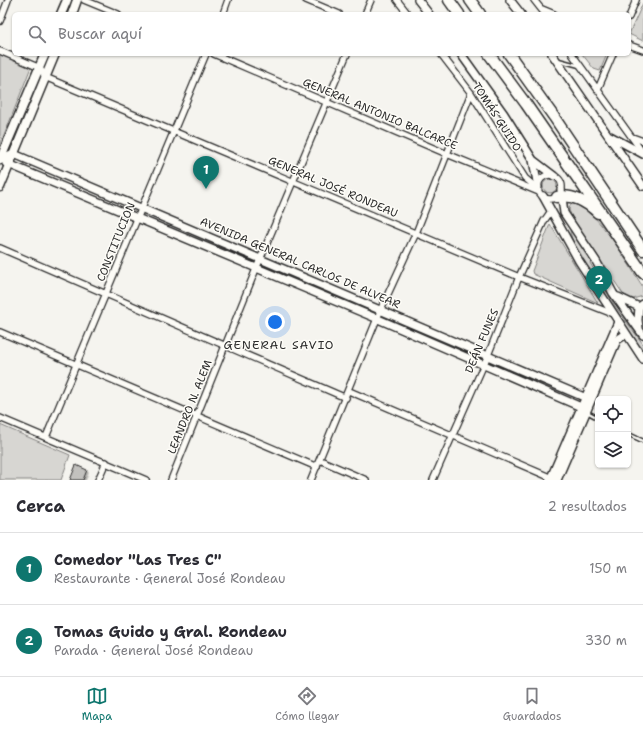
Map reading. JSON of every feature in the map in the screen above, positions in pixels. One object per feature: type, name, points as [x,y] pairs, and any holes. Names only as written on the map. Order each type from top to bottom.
[{"type":"highway","points":[[449,0],[458,12]]},
{"type":"highway","points":[[470,0],[479,12]]},
{"type":"highway","points":[[490,56],[643,274]]},
{"type":"highway","points":[[510,56],[554,117],[643,250]]},
{"type":"highway","points":[[560,194],[575,198],[594,209],[608,222]]},
{"type":"main road","points":[[62,12],[67,0]]},
{"type":"main road","points":[[73,12],[78,0]]},
{"type":"main road","points":[[0,160],[44,56]]},
{"type":"main road","points":[[0,186],[54,56]]},
{"type":"street","points":[[0,21],[8,0]]},
{"type":"street","points":[[84,0],[113,12]]},
{"type":"street","points":[[224,12],[228,0]]},
{"type":"street","points":[[306,0],[334,12]]},
{"type":"street","points":[[366,12],[371,0]]},
{"type":"street","points":[[397,0],[406,12]]},
{"type":"street","points":[[418,0],[427,12]]},
{"type":"street","points":[[510,0],[519,12]]},
{"type":"street","points":[[534,0],[544,11]]},
{"type":"street","points":[[631,12],[636,0]]},
{"type":"street","points":[[631,46],[643,50]]},
{"type":"street","points":[[0,51],[40,68],[45,77]]},
{"type":"street","name":"CONSTITUCION","points":[[46,437],[75,364],[106,295],[141,207],[205,56]]},
{"type":"street","name":"GENERAL ANTONIO BALCARCE","points":[[219,56],[447,154],[540,191]]},
{"type":"street","name":"LEANDRO N. ALEM","points":[[171,480],[256,269],[346,56]]},
{"type":"street","name":"TOMÁS GUIDO","points":[[443,56],[471,93],[525,178],[540,191]]},
{"type":"street","points":[[462,56],[504,114],[533,160],[540,191],[579,261],[643,359]]},
{"type":"street","points":[[573,56],[643,154]]},
{"type":"street","points":[[598,89],[612,56]]},
{"type":"street","points":[[554,57],[643,186]]},
{"type":"street","name":"GENERAL JOSÉ RONDEAU","points":[[45,77],[174,130],[519,277],[613,314]]},
{"type":"street","points":[[311,480],[349,391],[381,309],[416,233],[471,93]]},
{"type":"street","points":[[609,135],[643,154]]},
{"type":"street","points":[[632,137],[643,142]]},
{"type":"street","points":[[0,160],[14,154]]},
{"type":"street","name":"AVENIDA GENERAL CARLOS DE ALVEAR","points":[[14,154],[141,207],[260,260],[381,309],[589,399]]},
{"type":"street","name":"AVENIDA GENERAL CARLOS DE ALVEAR","points":[[0,160],[484,364],[584,409]]},
{"type":"street","points":[[533,160],[560,180],[560,194],[564,213],[596,260],[613,293],[642,334]]},
{"type":"street","points":[[540,191],[544,177],[554,176]]},
{"type":"street","points":[[540,191],[550,198],[560,194]]},
{"type":"street","points":[[562,207],[566,202],[575,198]]},
{"type":"street","name":"DEÁN FUNES","points":[[434,480],[488,355],[519,277],[544,221],[552,211]]},
{"type":"street","points":[[0,248],[346,398]]},
{"type":"street","points":[[613,293],[626,302],[641,306],[638,320],[642,334]]},
{"type":"street","points":[[589,399],[618,322]]},
{"type":"street","points":[[0,332],[317,467]]},
{"type":"street","points":[[349,391],[554,480],[584,409],[617,340],[626,334]]},
{"type":"street","points":[[0,418],[146,480]]},
{"type":"street","points":[[320,460],[366,480]]},
{"type":"street","points":[[98,480],[106,462]]},
{"type":"lane","points":[[554,57],[580,66]]},
{"type":"lane","points":[[584,409],[595,416]]},
{"type":"lane","points":[[631,436],[643,442]]},
{"type":"shaded area","points":[[643,3],[643,41],[631,35],[631,30]]},
{"type":"shaded area","points":[[0,53],[29,64],[31,67],[0,146]]},
{"type":"shaded area","points":[[584,56],[606,56],[600,71],[594,69]]},
{"type":"shaded area","points":[[547,179],[553,179],[557,183],[557,189],[553,193],[547,193],[543,189],[543,183]]},
{"type":"shaded area","points":[[573,204],[583,208],[593,216],[612,239],[643,287],[643,296],[633,299],[623,294],[572,217],[569,210],[570,205]]},
{"type":"shaded area","points":[[550,224],[598,303],[533,274],[532,271]]},
{"type":"shaded area","points":[[570,229],[592,260],[590,263],[615,306],[643,344],[643,351],[600,290],[572,239]]},
{"type":"shaded area","points":[[0,425],[70,455],[61,480],[0,480]]},
{"type":"building","points":[[76,465],[87,470],[83,480],[70,480]]},
{"type":"place","name":"Comedor \"Las Tres C\"","points":[[206,189]]},
{"type":"place","name":"Tomas Guido y Gral. Rondeau","points":[[599,299]]},
{"type":"district","name":"GENERAL SAVIO","points":[[279,345]]}]
